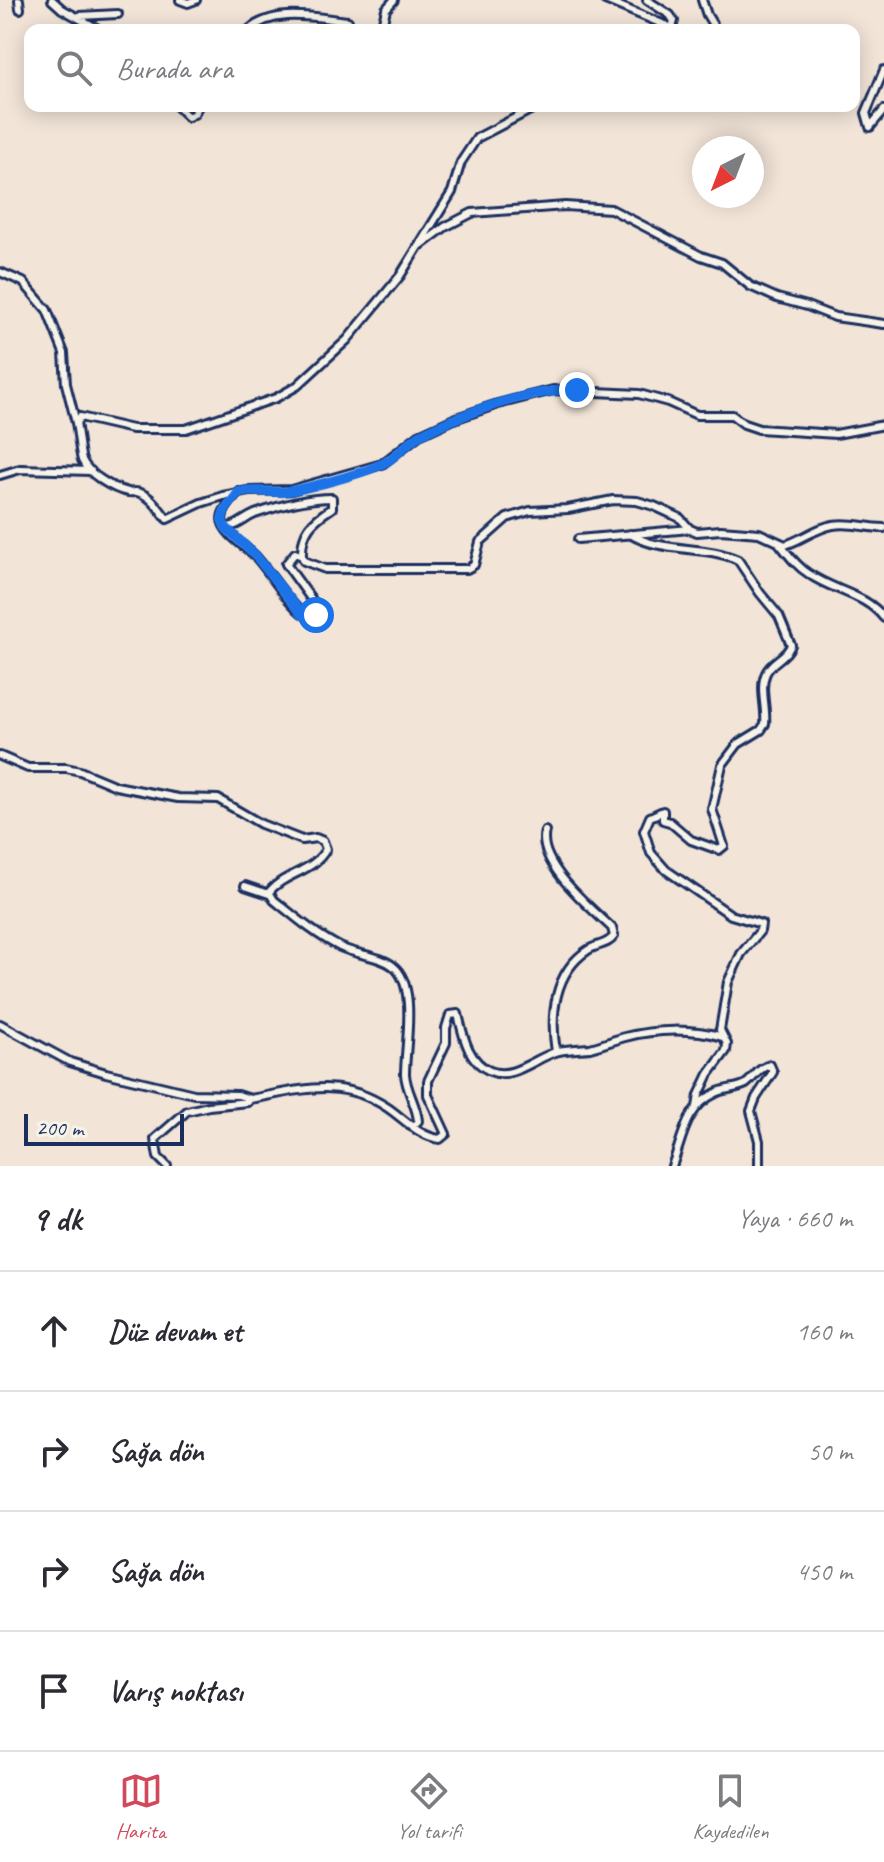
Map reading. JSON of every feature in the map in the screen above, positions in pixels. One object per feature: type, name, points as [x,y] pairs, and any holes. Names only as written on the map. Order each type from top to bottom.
[{"type":"street","points":[[19,0],[20,9]]},
{"type":"street","points":[[52,0],[90,24]]},
{"type":"street","points":[[180,0],[188,3],[196,0]]},
{"type":"street","points":[[382,24],[386,9],[394,0]]},
{"type":"street","points":[[605,0],[662,24]]},
{"type":"street","points":[[647,0],[670,15],[673,24]]},
{"type":"street","points":[[702,0],[712,24]]},
{"type":"street","points":[[76,16],[118,14]]},
{"type":"street","points":[[258,24],[300,16],[348,21]]},
{"type":"street","points":[[884,70],[866,113],[870,127],[884,110]]},
{"type":"street","points":[[76,423],[80,417],[132,429],[186,429],[276,398],[303,382],[347,340],[400,276],[452,192],[461,162],[477,138],[529,112]]},
{"type":"street","points":[[416,250],[445,227],[472,213],[542,207],[611,209],[701,256],[722,263],[750,286],[777,298],[842,319],[884,324]]},
{"type":"street","points":[[0,272],[23,282],[47,310],[64,353],[66,384],[82,460],[91,471],[123,491],[139,492],[152,501],[167,519],[201,503],[239,492],[291,490],[382,464],[419,435],[454,419],[553,390],[639,394],[697,415],[732,415],[744,424],[759,429],[836,434],[884,425]]},
{"type":"street","points":[[0,475],[20,469],[91,471]]},
{"type":"street","points":[[239,492],[225,510],[222,519],[225,527],[256,556],[296,609],[309,617],[316,615],[317,607],[286,564],[295,553],[302,556]]},
{"type":"street","points":[[225,527],[233,527],[251,516],[287,505],[332,498],[332,508],[308,527],[302,541],[304,561],[325,569],[467,569],[474,565],[480,542],[507,518],[530,511],[568,509],[613,500],[637,501],[680,518],[697,532],[759,533],[779,543],[811,576],[876,608],[884,618]]},
{"type":"street","points":[[779,543],[792,543],[834,525],[857,523],[884,528]]},
{"type":"street","points":[[578,539],[652,535],[690,529]]},
{"type":"street","points":[[630,534],[658,545],[695,549],[738,560],[779,616],[790,637],[789,652],[771,666],[764,678],[765,724],[761,730],[738,744],[722,765],[712,809],[724,846],[719,850],[691,840],[670,822],[663,820],[663,811],[650,817],[644,831],[651,853],[666,870],[731,915],[761,924],[760,931],[741,954],[728,982],[720,1022],[726,1051],[709,1074],[697,1107]]},
{"type":"street","points":[[0,756],[28,768],[80,771],[116,786],[178,798],[218,799],[261,824],[302,840],[316,838],[323,841],[324,854],[313,864],[271,888],[269,894]]},
{"type":"street","points":[[545,831],[542,841],[546,855],[567,883],[612,928],[614,936],[610,942],[590,949],[572,963],[560,980],[556,1052]]},
{"type":"street","points":[[245,886],[269,894],[331,942],[354,954],[387,963],[397,971],[407,1006],[409,1043],[405,1072],[418,1121],[413,1126]]},
{"type":"street","points":[[167,1166],[158,1157],[155,1139],[187,1111],[313,1088],[348,1089],[388,1108],[433,1138],[440,1139],[446,1134],[428,1095],[428,1081],[446,1043],[450,1015],[458,1014],[466,1046],[480,1064],[493,1072],[522,1068],[556,1052],[592,1047],[633,1035],[671,1031],[723,1037]]},
{"type":"street","points":[[0,1024],[70,1062],[106,1073],[194,1094],[238,1095],[250,1099]]},
{"type":"street","points":[[672,1166],[686,1122],[697,1107],[714,1094],[742,1086],[757,1071],[770,1065],[773,1072],[751,1111],[759,1141],[759,1166]]},
{"type":"route","points":[[316,615],[309,617],[296,609],[256,556],[225,527],[222,519],[225,510],[239,492],[284,492],[336,479],[382,464],[419,435],[454,419],[545,391],[577,390]]}]
